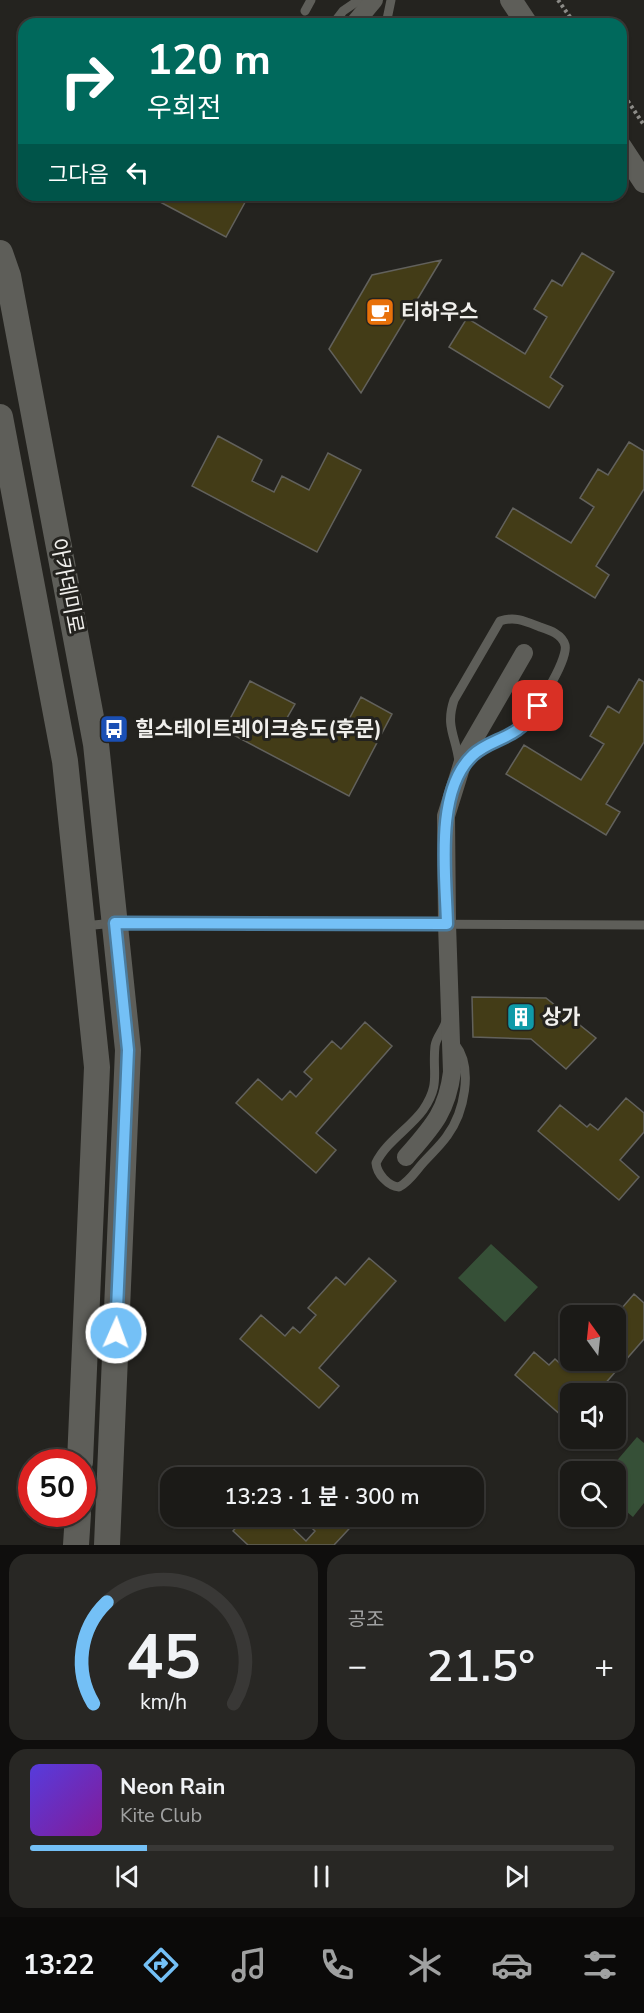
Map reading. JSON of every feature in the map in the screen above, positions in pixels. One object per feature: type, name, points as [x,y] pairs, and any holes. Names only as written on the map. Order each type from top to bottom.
[{"type":"main road","name":"아카데미로","points":[[0,253],[8,276],[96,744],[128,1050],[107,1545]]},
{"type":"main road","name":"아카데미로","points":[[0,417],[65,761],[97,1067],[81,1449]]},
{"type":"main road","points":[[76,1545],[77,1527]]},
{"type":"street","points":[[359,18],[374,0]]},
{"type":"street","points":[[511,0],[523,18]]},
{"type":"street","points":[[627,156],[644,182]]},
{"type":"street","points":[[406,1157],[431,1129],[442,1112],[449,1093],[452,1072],[446,816],[465,754],[524,653]]},
{"type":"lane","points":[[304,11],[311,0]]},
{"type":"lane","points":[[338,18],[343,11],[359,0]]},
{"type":"lane","points":[[387,18],[391,0]]},
{"type":"lane","points":[[516,618],[562,638],[565,643],[565,656],[531,717],[517,730],[472,756],[456,781],[459,770],[458,758],[449,713],[454,700],[500,621],[516,618]]},
{"type":"lane","points":[[83,926],[115,923],[644,925]]},
{"type":"lane","points":[[449,1000],[446,1024],[435,1046],[436,1073],[430,1097],[422,1110],[384,1151],[376,1163],[377,1171],[395,1187],[403,1185],[410,1179],[447,1136],[456,1118],[463,1094],[464,1065],[462,1056],[452,1040],[451,1027]]},
{"type":"path","points":[[558,0],[571,18]]},
{"type":"path","points":[[627,100],[644,125]]},
{"type":"green space","points":[[491,1244],[538,1287],[505,1322],[458,1278]]},
{"type":"green space","points":[[637,1437],[644,1443],[644,1503],[633,1517],[626,1511],[626,1461],[617,1461]]},
{"type":"building","points":[[158,201],[246,201],[226,237]]},
{"type":"building","points":[[582,253],[614,272],[550,377],[563,386],[549,408],[449,347],[467,318],[525,354],[547,317],[534,309],[552,280],[562,286]]},
{"type":"building","name":"티하우스","points":[[441,260],[361,393],[329,349],[372,275]]},
{"type":"building","points":[[218,436],[262,460],[252,481],[274,492],[282,476],[309,490],[328,453],[361,470],[317,552],[192,486]]},
{"type":"building","points":[[629,442],[644,451],[644,489],[596,566],[609,575],[595,598],[496,537],[513,508],[571,543],[594,507],[580,498],[598,469],[608,475]]},
{"type":"building","points":[[639,679],[644,682],[644,742],[606,804],[620,812],[606,835],[506,774],[524,745],[581,780],[604,744],[590,736],[608,706],[619,713]]},
{"type":"building","points":[[250,681],[295,704],[283,725],[306,736],[314,720],[341,734],[361,697],[392,714],[349,796],[224,730]]},
{"type":"building","name":"상가","points":[[472,997],[546,998],[596,1038],[566,1069],[531,1039],[473,1037]]},
{"type":"building","points":[[365,1022],[392,1046],[316,1133],[336,1150],[316,1173],[236,1103],[258,1079],[282,1100],[290,1091],[296,1097],[312,1079],[304,1072],[332,1041],[341,1049]]},
{"type":"building","points":[[626,1098],[644,1113],[644,1132],[620,1160],[639,1177],[619,1200],[538,1131],[560,1105],[587,1127],[590,1124],[598,1130]]},
{"type":"building","points":[[369,1258],[396,1281],[319,1368],[339,1386],[319,1408],[240,1339],[261,1315],[285,1336],[293,1327],[300,1333],[316,1315],[308,1308],[336,1277],[345,1285]]},
{"type":"building","points":[[634,1294],[644,1303],[644,1339],[626,1360],[626,1305]]},
{"type":"building","points":[[534,1352],[549,1365],[555,1359],[560,1364],[560,1371],[616,1371],[606,1383],[560,1383],[560,1414],[515,1375]]},
{"type":"building","points":[[236,1527],[291,1527],[306,1541],[315,1531],[311,1527],[351,1527],[334,1545],[248,1545],[233,1531]]},
{"type":"place","name":"티하우스","points":[[380,312]]},
{"type":"place","name":"힐스테이트레이크송도(후문)","points":[[114,729]]},
{"type":"place","name":"상가","points":[[521,1017]]},
{"type":"route","points":[[116,1333],[128,1050],[115,923],[447,924],[446,816],[456,782],[472,756],[517,730],[531,717],[538,706]]}]
